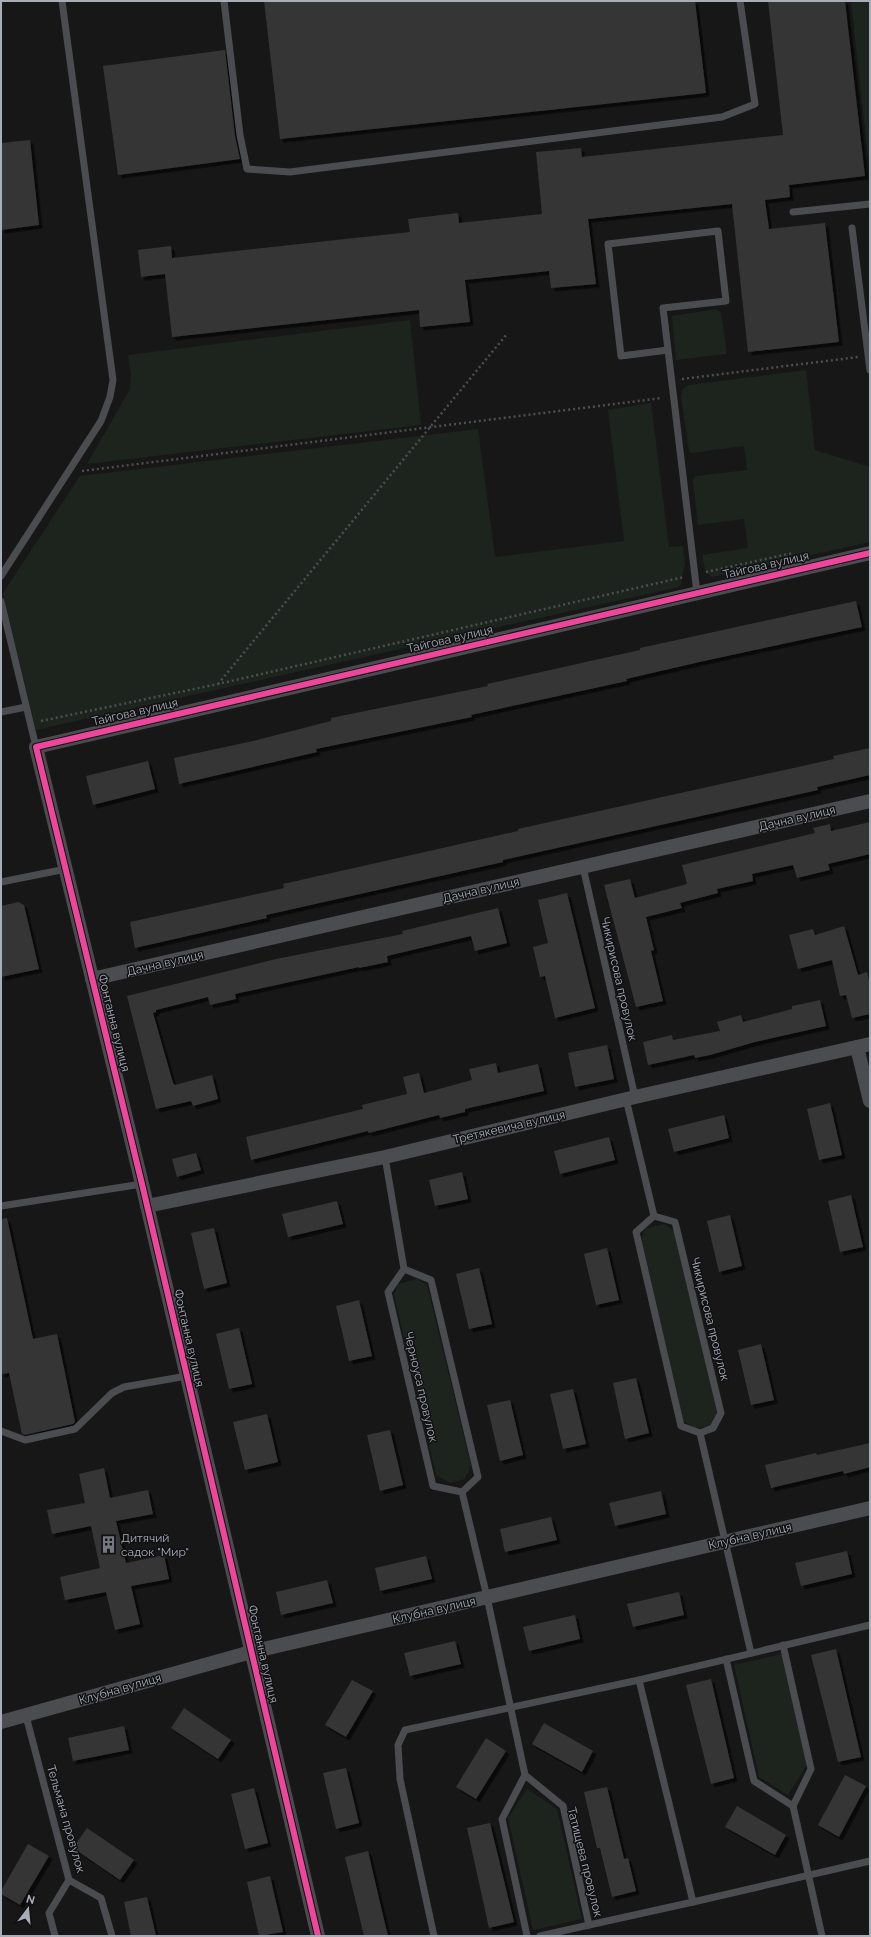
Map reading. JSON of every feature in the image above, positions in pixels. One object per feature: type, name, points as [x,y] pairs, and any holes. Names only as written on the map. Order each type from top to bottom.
[{"type":"street","name":"Тайгова вулиця","points":[[36,747],[870,553]]},
{"type":"street","name":"Фонтанна вулиця","points":[[36,747],[142,1184],[318,1936]]},
{"type":"street","name":"Дачна вулиця","points":[[92,979],[870,801]]},
{"type":"street","name":"Третякевича вулиця","points":[[147,1206],[385,1157],[631,1098],[864,1046]]},
{"type":"street","points":[[864,1046],[870,1101]]},
{"type":"street","name":"Клубна вулиця","points":[[1,1722],[251,1652],[870,1508]]},
{"type":"lane","points":[[1,576],[101,421],[110,397],[113,380],[62,1]]},
{"type":"lane","points":[[224,1],[240,135],[247,169],[290,172],[722,117],[755,104],[740,1]]},
{"type":"lane","points":[[793,212],[870,204]]},
{"type":"lane","points":[[852,228],[870,370]]},
{"type":"lane","points":[[668,350],[621,356],[608,244],[718,231],[726,301],[663,308],[697,593]]},
{"type":"lane","points":[[1,601],[36,747]]},
{"type":"lane","points":[[1,712],[26,707]]},
{"type":"lane","name":"Чикирисова провулок","points":[[582,867],[631,1098],[654,1216],[675,1222],[721,1413],[713,1428],[700,1432]]},
{"type":"lane","points":[[1,882],[66,869]]},
{"type":"lane","points":[[385,1157],[404,1269],[432,1280],[478,1477],[462,1492],[487,1597],[525,1775],[502,1819],[527,1936]]},
{"type":"lane","points":[[1,1206],[142,1184]]},
{"type":"lane","points":[[654,1216],[636,1232],[682,1426],[700,1432],[751,1653]]},
{"type":"lane","name":"Черноуса провулок","points":[[404,1269],[388,1292],[432,1486],[462,1492]]},
{"type":"lane","points":[[1,1431],[25,1440],[75,1429],[112,1393],[124,1387],[187,1376]]},
{"type":"lane","points":[[434,1936],[400,1779],[398,1745],[404,1730],[639,1680],[870,1625]]},
{"type":"lane","points":[[783,1645],[811,1769],[793,1806],[822,1936]]},
{"type":"lane","points":[[726,1659],[754,1780],[793,1806]]},
{"type":"lane","points":[[639,1680],[694,1902]]},
{"type":"lane","name":"Тельмана провулок","points":[[26,1716],[69,1880],[101,1898],[112,1936]]},
{"type":"lane","name":"Татищева провулок","points":[[525,1775],[563,1806],[589,1925],[694,1902],[807,1874],[870,1861]]},
{"type":"lane","points":[[55,1936],[49,1913],[69,1880]]},
{"type":"lane","points":[[540,1936],[589,1925]]},
{"type":"path","points":[[218,684],[431,428],[507,334]]},
{"type":"path","points":[[672,380],[868,356]]},
{"type":"path","points":[[68,473],[674,397]]},
{"type":"path","points":[[30,723],[218,684],[800,552]]},
{"type":"shaded area","points":[[851,1],[870,1],[870,175]]},
{"type":"shaded area","points":[[716,309],[721,313],[727,354],[676,360],[672,316]]},
{"type":"shaded area","points":[[410,320],[421,425],[87,464],[130,389],[131,376],[128,355]]},
{"type":"shaded area","points":[[806,370],[815,450],[870,467],[870,542],[713,577],[710,576],[706,571],[702,555],[748,548],[744,519],[698,525],[693,480],[696,476],[747,470],[744,446],[692,453],[689,451],[681,397],[683,389],[689,385]]},
{"type":"shaded area","points":[[651,403],[669,547],[683,546],[685,565],[681,578],[682,582],[679,587],[36,730],[3,593],[80,476],[478,429],[495,557],[624,541],[608,410]]},
{"type":"shaded area","points":[[664,1224],[674,1231],[718,1412],[712,1425],[697,1429],[683,1421],[641,1241],[645,1229]]},
{"type":"shaded area","points":[[417,1279],[427,1285],[471,1466],[465,1479],[450,1483],[436,1475],[394,1295],[398,1284]]},
{"type":"shaded area","points":[[782,1654],[807,1765],[788,1795],[759,1777],[734,1665]]},
{"type":"shaded area","points":[[527,1789],[557,1809],[582,1919],[533,1930],[508,1818]]},
{"type":"building","points":[[264,1],[695,1],[706,93],[280,139]]},
{"type":"building","points":[[768,1],[845,1],[865,176],[789,185],[790,197],[765,200],[769,229],[825,223],[839,342],[748,352],[732,204],[588,219],[596,284],[551,288],[549,271],[465,280],[470,322],[420,327],[419,310],[172,337],[165,274],[141,277],[138,250],[171,246],[172,258],[410,232],[408,219],[458,213],[459,223],[542,214],[536,152],[581,148],[582,157],[783,135]]},
{"type":"building","points":[[225,50],[235,136],[240,159],[118,175],[103,66]]},
{"type":"building","points":[[30,140],[39,225],[1,230],[1,143]]},
{"type":"building","points":[[856,601],[862,627],[626,679],[627,681],[471,715],[472,717],[316,749],[317,752],[179,784],[174,758],[253,741],[331,721],[331,718],[488,686],[487,684],[640,650],[640,648]]},
{"type":"building","points":[[870,748],[870,775],[817,787],[818,790],[503,860],[503,862],[266,915],[267,918],[135,948],[130,922],[284,888],[283,884],[518,831],[518,829],[834,759],[833,756]]},
{"type":"building","points":[[148,761],[155,789],[93,805],[86,776]]},
{"type":"building","points":[[870,822],[870,854],[828,864],[830,870],[797,878],[793,865],[752,874],[753,881],[717,889],[718,893],[680,903],[682,908],[646,917],[654,950],[651,951],[663,1001],[636,1007],[604,885],[630,879],[635,898],[687,884],[682,865],[815,833],[813,828],[830,824],[831,831]]},
{"type":"building","points":[[567,893],[595,1008],[555,1018],[545,976],[540,977],[533,947],[548,943],[538,900]]},
{"type":"building","points":[[18,902],[24,905],[39,969],[1,977],[1,906]]},
{"type":"building","points":[[498,908],[507,943],[475,951],[471,936],[387,956],[388,962],[235,994],[236,999],[210,1005],[208,997],[156,1010],[156,1012],[153,1013],[173,1083],[175,1085],[212,1075],[218,1099],[193,1106],[191,1101],[156,1109],[127,996],[276,959],[403,934],[402,931]]},
{"type":"building","points":[[844,926],[858,975],[867,972],[870,984],[870,1014],[852,1018],[846,995],[840,996],[832,960],[798,969],[789,935],[813,929],[815,935]]},
{"type":"building","points":[[820,1000],[826,1026],[755,1042],[710,1055],[695,1058],[694,1055],[648,1065],[643,1042],[672,1035],[673,1040],[720,1031],[717,1022],[741,1015],[743,1022],[792,1009],[792,1006]]},
{"type":"building","points":[[607,1045],[614,1079],[575,1087],[568,1053]]},
{"type":"building","points":[[496,1063],[498,1073],[538,1064],[544,1091],[465,1109],[465,1112],[440,1118],[439,1115],[369,1133],[368,1131],[251,1160],[246,1137],[363,1109],[362,1105],[407,1094],[403,1077],[419,1073],[424,1093],[472,1080],[469,1069]]},
{"type":"building","points":[[830,1103],[842,1155],[819,1160],[807,1109]]},
{"type":"building","points":[[724,1115],[729,1138],[674,1152],[668,1129]]},
{"type":"building","points":[[609,1137],[615,1160],[560,1174],[554,1151]]},
{"type":"building","points":[[196,1153],[201,1170],[177,1177],[172,1159]]},
{"type":"building","points":[[462,1172],[468,1199],[435,1206],[429,1180]]},
{"type":"building","points":[[851,1195],[863,1247],[840,1252],[828,1201]]},
{"type":"building","points":[[337,1201],[343,1224],[288,1237],[282,1214]]},
{"type":"building","points":[[730,1215],[742,1266],[719,1272],[707,1221]]},
{"type":"building","points":[[7,1218],[33,1339],[57,1334],[75,1422],[73,1424],[25,1435],[22,1434],[9,1373],[1,1374],[1,1219]]},
{"type":"building","points":[[214,1228],[227,1283],[204,1289],[191,1233]]},
{"type":"building","points":[[607,1248],[619,1300],[596,1305],[584,1254]]},
{"type":"building","points":[[479,1268],[492,1324],[469,1329],[456,1274]]},
{"type":"building","points":[[359,1300],[372,1356],[349,1361],[336,1306]]},
{"type":"building","points":[[239,1328],[252,1384],[229,1389],[216,1334]]},
{"type":"building","points":[[761,1344],[774,1400],[751,1405],[738,1350]]},
{"type":"building","points":[[636,1378],[649,1433],[625,1439],[613,1383]]},
{"type":"building","points":[[573,1389],[586,1444],[563,1449],[550,1394]]},
{"type":"building","points":[[510,1400],[523,1455],[500,1461],[487,1405]]},
{"type":"building","points":[[267,1414],[278,1462],[245,1470],[233,1422]]},
{"type":"building","points":[[390,1430],[403,1485],[380,1491],[367,1435]]},
{"type":"building","points":[[870,1443],[870,1467],[844,1474],[843,1471],[771,1488],[765,1465],[816,1453],[817,1455]]},
{"type":"building","name":"Дитячий садок \"Мир\"","points":[[104,1468],[110,1498],[148,1490],[153,1514],[116,1521],[126,1563],[164,1555],[169,1579],[131,1586],[140,1624],[115,1630],[106,1592],[65,1600],[60,1577],[100,1568],[91,1526],[52,1534],[47,1510],[85,1503],[79,1474]]},
{"type":"building","points":[[661,1491],[666,1514],[615,1526],[609,1503]]},
{"type":"building","points":[[551,1517],[557,1540],[505,1552],[500,1529]]},
{"type":"building","points":[[847,1551],[852,1574],[801,1586],[795,1563]]},
{"type":"building","points":[[426,1556],[432,1579],[380,1591],[375,1568]]},
{"type":"building","points":[[327,1580],[333,1603],[281,1615],[276,1592]]},
{"type":"building","points":[[679,1592],[684,1615],[633,1627],[627,1604]]},
{"type":"building","points":[[575,1615],[580,1639],[529,1651],[523,1627]]},
{"type":"building","points":[[455,1641],[461,1664],[410,1676],[404,1653]]},
{"type":"building","points":[[836,1649],[861,1757],[838,1762],[811,1655]]},
{"type":"building","points":[[711,1679],[734,1778],[711,1784],[686,1685]]},
{"type":"building","points":[[352,1680],[373,1691],[346,1737],[325,1725]]},
{"type":"building","points":[[184,1708],[231,1740],[218,1759],[171,1728]]},
{"type":"building","points":[[544,1723],[593,1751],[582,1772],[532,1744]]},
{"type":"building","points":[[124,1726],[129,1750],[73,1761],[68,1738]]},
{"type":"building","points":[[486,1738],[506,1751],[476,1799],[456,1787]]},
{"type":"building","points":[[346,1768],[359,1823],[336,1829],[323,1773]]},
{"type":"building","points":[[845,1775],[866,1786],[839,1837],[818,1825]]},
{"type":"building","points":[[607,1787],[624,1859],[628,1858],[636,1891],[612,1897],[600,1848],[597,1848],[584,1792]]},
{"type":"building","points":[[254,1788],[268,1843],[245,1849],[231,1794]]},
{"type":"building","points":[[737,1806],[786,1835],[775,1855],[725,1827]]},
{"type":"building","points":[[490,1823],[514,1922],[489,1928],[467,1828]]},
{"type":"building","points":[[87,1828],[134,1860],[120,1880],[73,1848]]},
{"type":"building","points":[[28,1844],[49,1856],[20,1905],[1,1894],[1,1891]]},
{"type":"building","points":[[368,1851],[388,1936],[364,1936],[345,1857]]},
{"type":"building","points":[[270,1876],[283,1932],[259,1936],[247,1882]]},
{"type":"building","points":[[147,1897],[156,1936],[131,1936],[124,1902]]},
{"type":"cycle path","points":[[318,1936],[142,1184],[36,747],[870,553]]},
{"type":"place","name":"Дитячий садок \"Мир\"","points":[[108,1545]]}]
